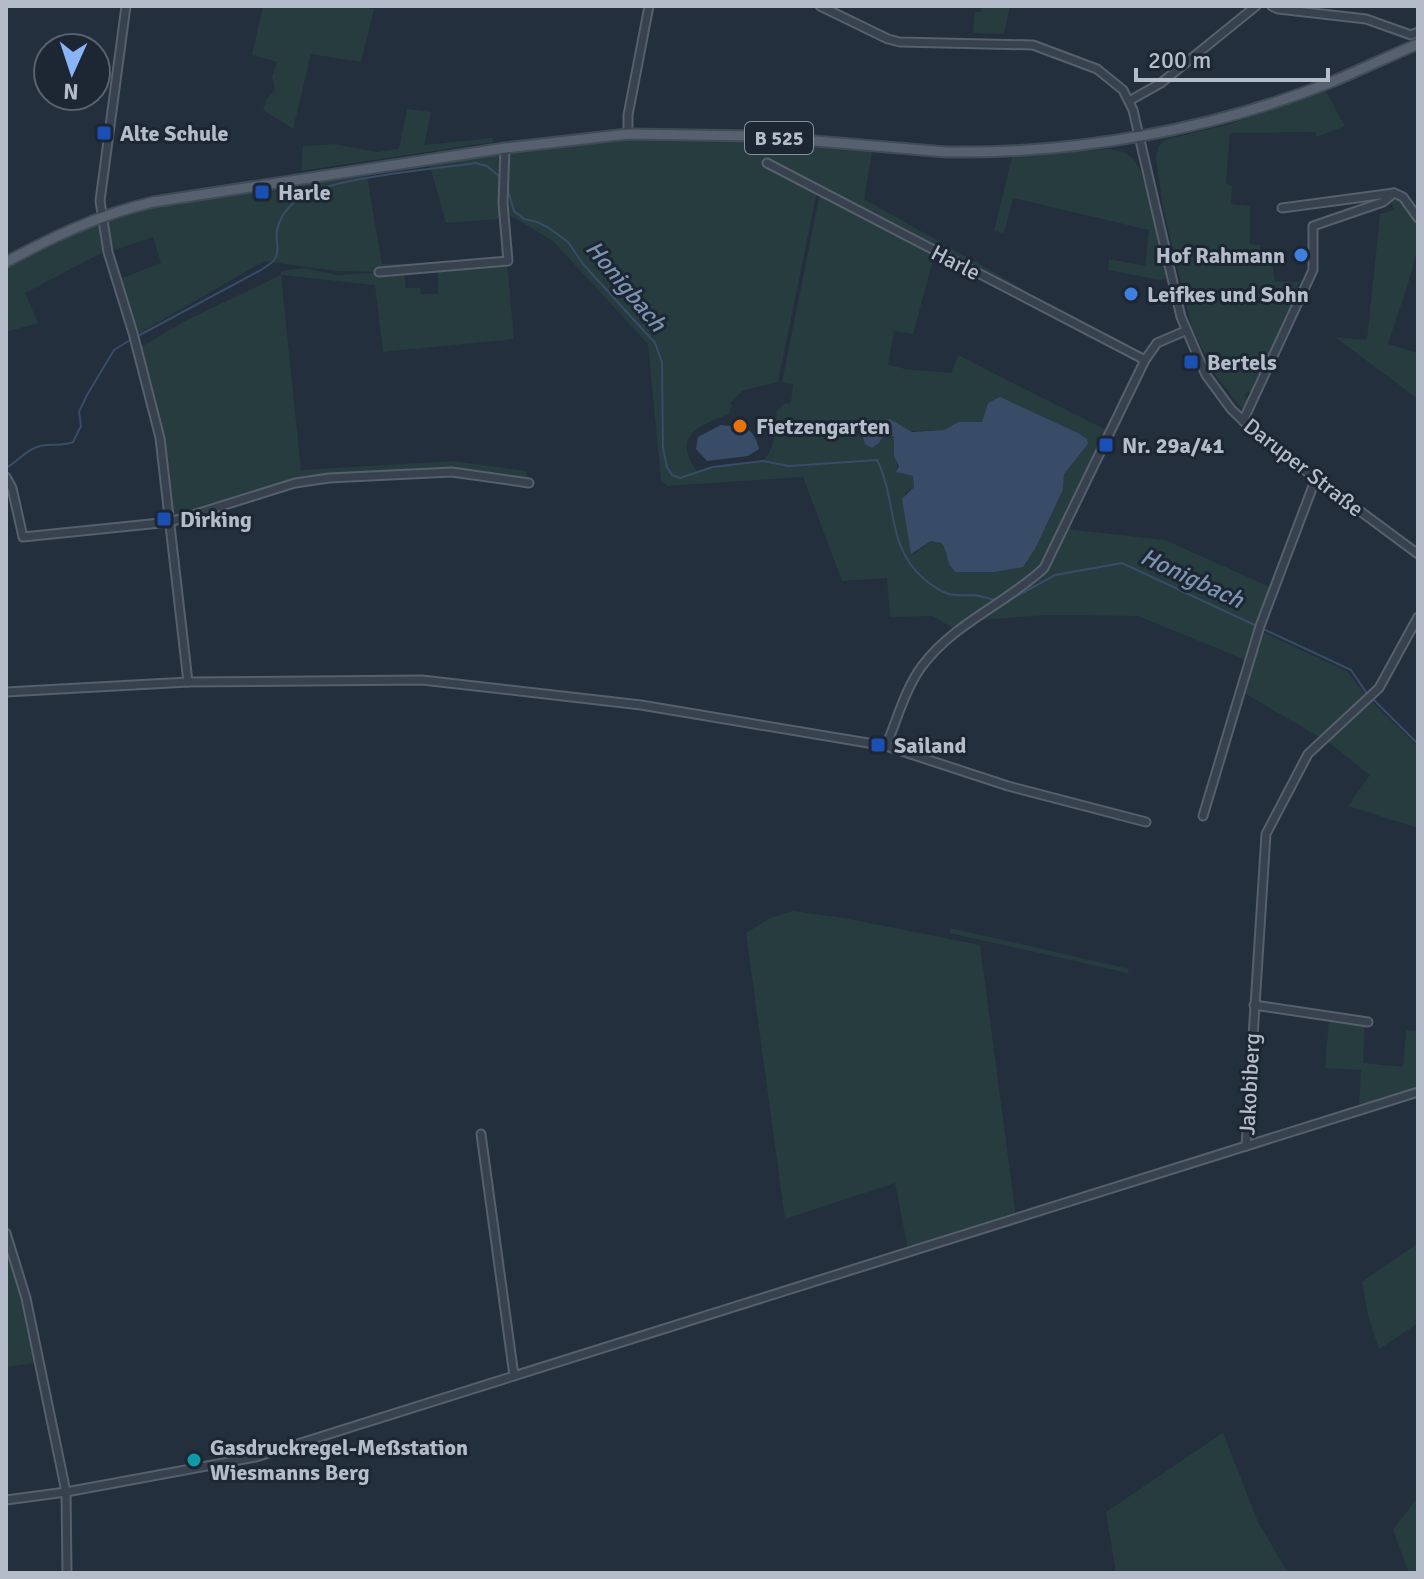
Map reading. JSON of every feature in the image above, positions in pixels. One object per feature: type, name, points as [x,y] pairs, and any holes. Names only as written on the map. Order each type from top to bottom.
[{"type":"main road","name":"B 525","points":[[6,262],[67,229],[153,202],[505,148],[628,134],[756,136],[985,153],[1056,148],[1139,136],[1230,115],[1282,99],[1333,81],[1418,44]]},
{"type":"street","points":[[126,6],[100,201],[108,252],[160,438],[188,682]]},
{"type":"street","points":[[628,134],[628,115],[649,6]]},
{"type":"street","points":[[820,6],[900,42],[1033,45],[1097,69],[1114,81],[1129,101],[1139,136]]},
{"type":"street","points":[[1129,101],[1161,83],[1256,6]]},
{"type":"street","points":[[1272,6],[1366,19],[1411,35],[1418,32]]},
{"type":"street","name":"Daruper Straße","points":[[1139,136],[1185,331],[1206,375],[1243,421],[1418,554]]},
{"type":"street","points":[[379,272],[508,261],[503,203],[505,148]]},
{"type":"street","name":"Harle","points":[[767,163],[1145,360]]},
{"type":"street","points":[[1243,421],[1313,270],[1313,226],[1383,202],[1394,193]]},
{"type":"street","points":[[1282,208],[1394,193],[1403,197],[1418,218]]},
{"type":"street","points":[[886,746],[910,687],[923,665],[993,605],[1030,582],[1044,568],[1145,360],[1157,343],[1185,331]]},
{"type":"street","points":[[6,477],[12,488],[23,537],[170,522],[295,483],[329,478],[452,472],[529,483]]},
{"type":"street","points":[[1203,816],[1259,628],[1316,478]]},
{"type":"street","points":[[1254,1005],[1266,834],[1308,754],[1379,688],[1418,617]]},
{"type":"street","points":[[6,692],[188,682],[451,682],[641,705],[886,746],[1008,786],[1146,822]]},
{"type":"street","name":"Jakobiberg","points":[[1368,1022],[1254,1005],[1246,1146],[1418,1092]]},
{"type":"street","points":[[481,1134],[514,1376]]},
{"type":"street","points":[[6,1500],[256,1457],[1246,1146]]},
{"type":"street","points":[[6,1233],[26,1298],[66,1492],[67,1573]]},
{"type":"green space","points":[[263,6],[352,6],[374,9],[361,62],[311,54],[293,129],[263,110],[266,100],[275,90],[272,77],[277,62],[252,55]]},
{"type":"green space","points":[[982,6],[1010,6],[1004,34],[973,33],[975,12],[981,12]]},
{"type":"green space","points":[[1325,90],[1345,126],[1317,137],[1315,132],[1230,133],[1226,183],[1232,186],[1231,204],[1250,206],[1250,244],[1260,245],[1262,260],[1272,261],[1275,281],[1299,282],[1292,296],[1296,303],[1256,390],[1252,393],[1248,391],[1245,396],[1252,400],[1246,414],[1214,373],[1192,328],[1163,208],[1156,157],[1158,148],[1164,140],[1230,124]]},
{"type":"green space","points":[[407,109],[431,112],[424,145],[493,138],[493,142],[301,171],[303,146],[334,144],[377,152],[399,149]]},
{"type":"green space","points":[[631,138],[693,138],[872,151],[864,199],[1023,289],[1021,292],[765,160],[763,165],[817,191],[778,382],[742,391],[730,403],[730,413],[692,433],[687,448],[689,458],[697,471],[712,466],[763,461],[770,450],[777,410],[791,403],[793,384],[782,382],[820,193],[935,253],[913,334],[894,331],[888,365],[951,373],[958,355],[1108,431],[1044,565],[1028,580],[997,597],[954,629],[933,616],[890,617],[887,578],[842,581],[803,477],[667,486],[661,481],[648,344],[553,241],[508,214],[509,152]],"holes":[[[988,403],[1088,444],[1064,474],[1063,491],[1036,547],[953,571],[941,543],[931,541],[914,554],[911,553],[905,493],[914,487],[913,476],[898,473],[894,437],[885,432],[944,430],[958,422],[983,422]]]},
{"type":"green space","points":[[1107,149],[1125,153],[1137,165],[1149,195],[1167,278],[1160,280],[1108,270],[1109,259],[1145,266],[1149,230],[1013,198],[1004,233],[994,231],[1012,157]]},
{"type":"green space","points":[[503,152],[502,219],[446,223],[430,166]]},
{"type":"green space","points":[[367,176],[382,264],[413,264],[413,267],[379,272],[336,271],[264,261],[138,334],[120,279],[161,263],[153,237],[111,251],[105,218],[153,206]]},
{"type":"green space","points":[[1395,195],[1415,215],[1419,234],[1413,265],[1388,344],[1418,353],[1418,399],[1335,337],[1367,340],[1380,214],[1394,210],[1391,199]]},
{"type":"green space","points":[[99,221],[103,252],[25,293],[38,323],[6,332],[6,267],[68,233]]},
{"type":"green space","points":[[507,262],[514,339],[383,352],[375,285],[281,275],[281,271],[304,268],[337,275],[404,271],[406,288],[420,288],[421,294],[438,294],[438,268]]},
{"type":"green space","points":[[281,275],[301,470],[454,461],[526,471],[527,480],[454,470],[376,472],[294,482],[172,520],[165,440],[141,347],[187,320]]},
{"type":"green space","points":[[1067,529],[1165,540],[1270,587],[1246,660],[1138,616],[1048,615],[979,620],[1033,583],[1046,570]]},
{"type":"green space","points":[[1261,631],[1348,672],[1366,696],[1321,738],[1244,693]]},
{"type":"green space","points":[[1370,700],[1418,747],[1418,828],[1348,806],[1370,775],[1327,741]]},
{"type":"green space","points":[[793,911],[980,945],[1016,1217],[908,1249],[895,1183],[785,1219],[746,933],[770,918]]},
{"type":"green space","points":[[950,928],[1129,969],[1128,973],[950,933]]},
{"type":"green space","points":[[1329,1020],[1365,1025],[1363,1063],[1403,1067],[1406,1030],[1418,1031],[1418,1090],[1359,1108],[1361,1070],[1325,1068]]},
{"type":"green space","points":[[6,1240],[24,1303],[36,1363],[6,1367]]},
{"type":"green space","points":[[1418,1243],[1418,1323],[1379,1349],[1362,1282]]},
{"type":"green space","points":[[1223,1433],[1258,1522],[1288,1573],[1116,1573],[1106,1512]]},
{"type":"green space","points":[[1418,1497],[1418,1573],[1409,1573],[1393,1530]]},
{"type":"water","points":[[1000,397],[1087,439],[1088,444],[1064,474],[1063,490],[1036,547],[1023,567],[994,572],[956,572],[941,543],[931,541],[911,554],[902,499],[914,487],[913,476],[896,472],[899,466],[894,456],[894,437],[885,433],[872,448],[865,444],[861,431],[866,424],[890,419],[912,432],[944,430],[958,422],[982,422],[988,403]]},
{"type":"water","points":[[721,425],[750,431],[759,449],[748,456],[707,461],[696,449],[698,437]]},
{"type":"waterway","name":"Honigbach","points":[[136,337],[271,263],[277,253],[277,230],[281,219],[292,204],[305,195],[350,181],[476,163],[487,166],[501,178]]},
{"type":"waterway","name":"Honigbach","points":[[507,186],[514,211],[524,219],[549,228],[568,242],[583,264],[655,343],[662,362],[663,448],[672,475],[680,478],[713,467],[763,461],[789,466],[877,460],[897,537],[911,565],[929,583],[945,593],[977,595],[998,601]]},
{"type":"waterway","name":"Honigbach","points":[[6,468],[35,448],[73,442],[81,426],[79,412],[87,395],[114,350],[130,340]]},
{"type":"waterway","name":"Honigbach","points":[[1004,601],[1055,575],[1122,563],[1351,670],[1368,695]]},
{"type":"waterway","name":"Honigbach","points":[[1373,699],[1418,744]]},
{"type":"place","name":"Alte Schule","points":[[104,133]]},
{"type":"place","name":"Harle","points":[[262,192]]},
{"type":"place","name":"Hof Rahmann","points":[[1301,255]]},
{"type":"place","name":"Leifkes und Sohn","points":[[1131,294]]},
{"type":"place","name":"Bertels","points":[[1191,362]]},
{"type":"place","name":"Fietzengarten","points":[[740,426]]},
{"type":"place","name":"Nr. 29a/41","points":[[1106,445]]},
{"type":"place","name":"Dirking","points":[[164,519]]},
{"type":"place","name":"Sailand","points":[[878,745]]},
{"type":"place","name":"Gasdruckregel-Meßstation Wiesmanns Berg","points":[[194,1460]]}]
